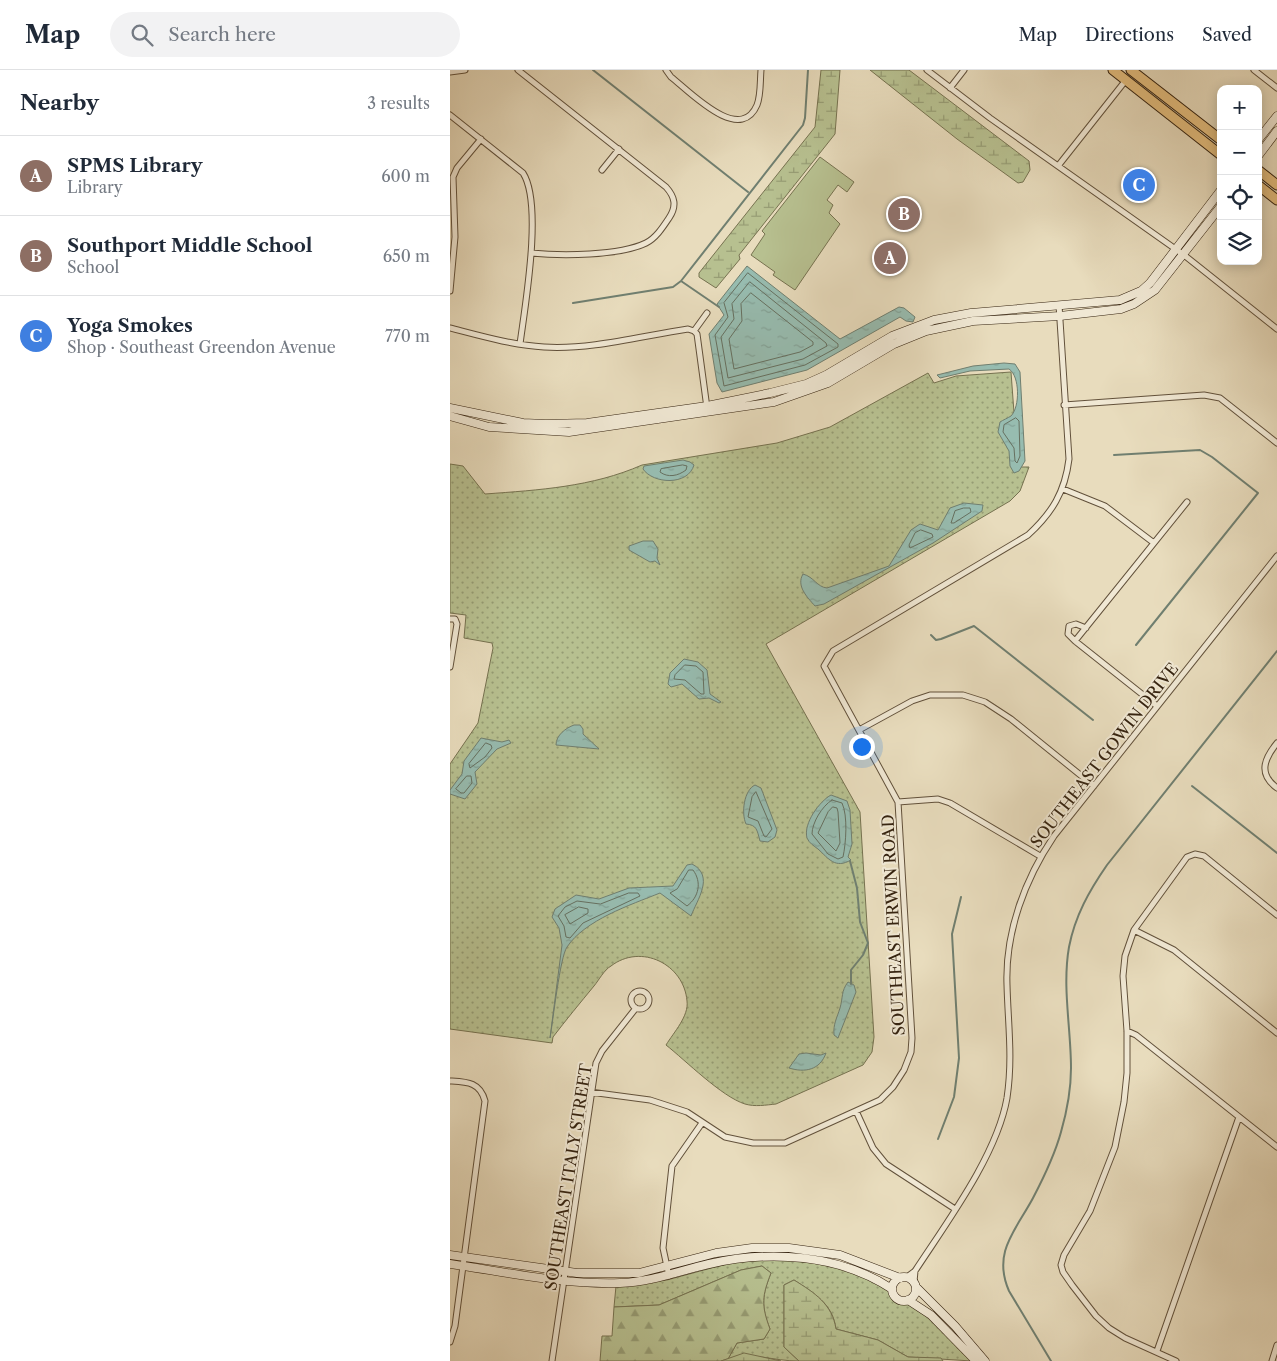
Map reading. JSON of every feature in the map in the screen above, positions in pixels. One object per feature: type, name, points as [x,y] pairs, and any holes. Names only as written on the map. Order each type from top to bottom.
[{"type":"main road","points":[[1113,70],[1217,152]]},
{"type":"main road","points":[[1131,70],[1217,137]]},
{"type":"main road","points":[[1262,173],[1277,185]]},
{"type":"main road","points":[[1262,188],[1277,200]]},
{"type":"street","points":[[450,72],[465,70]]},
{"type":"street","points":[[518,70],[666,187],[673,195],[675,203],[672,212],[654,237],[639,246],[599,253],[562,256],[531,254]]},
{"type":"street","points":[[666,70],[671,77],[717,114],[735,120],[748,116],[758,104],[761,70]]},
{"type":"street","points":[[927,70],[1184,255],[1277,329]]},
{"type":"street","points":[[950,88],[964,70]]},
{"type":"street","points":[[1254,70],[1277,88]]},
{"type":"street","points":[[1058,166],[1126,80]]},
{"type":"street","points":[[450,115],[515,165],[526,177],[531,198],[531,254],[520,344]]},
{"type":"street","points":[[1262,135],[1277,116]]},
{"type":"street","points":[[1262,151],[1277,132]]},
{"type":"street","points":[[450,291],[455,237],[452,177],[481,139]]},
{"type":"street","points":[[602,170],[618,149]]},
{"type":"street","points":[[807,387],[884,340],[919,324],[1059,305],[1111,303],[1129,297],[1150,283],[1217,195]]},
{"type":"street","points":[[450,416],[489,427],[586,431],[631,421],[707,409],[774,402],[849,371],[889,347],[926,330],[972,317],[1060,316],[1107,311],[1134,304],[1155,290],[1217,211]]},
{"type":"street","name":"SOUTHEAST ERWIN ROAD","points":[[590,1092],[650,1100],[687,1112],[725,1137],[753,1143],[785,1143],[880,1100],[893,1087],[904,1070],[911,1052],[912,1038],[898,802],[824,666],[829,654],[1028,535],[1044,520],[1058,501],[1063,489],[1069,459],[1059,305]]},
{"type":"street","points":[[694,331],[707,313]]},
{"type":"street","points":[[450,328],[520,344],[545,347],[574,346],[688,329],[697,334],[707,409]]},
{"type":"street","points":[[884,340],[889,347]]},
{"type":"street","points":[[1064,405],[1204,395],[1220,398],[1277,442]]},
{"type":"street","points":[[450,409],[545,428]]},
{"type":"street","points":[[1063,489],[1105,506],[1154,543]]},
{"type":"street","points":[[1076,642],[1186,502]]},
{"type":"street","name":"SOUTHEAST GOWIN DRIVE","points":[[909,1281],[983,1162],[997,1130],[1006,1100],[1011,1037],[1007,984],[1008,957],[1013,926],[1022,895],[1040,856],[1277,556]]},
{"type":"street","points":[[450,619],[455,619],[457,624],[450,667]]},
{"type":"street","points":[[1086,628],[1076,624],[1069,626],[1068,634],[1158,706]]},
{"type":"street","points":[[859,730],[912,701],[930,695],[963,695],[985,702],[1011,720],[1094,786]]},
{"type":"street","points":[[1277,743],[1264,764],[1265,773],[1277,788]]},
{"type":"street","points":[[898,802],[938,799],[950,803],[1040,856]]},
{"type":"street","points":[[1176,1361],[1125,1338],[1109,1328],[1096,1316],[1072,1286],[1063,1272],[1061,1264],[1104,1181],[1115,1147],[1124,1102],[1127,1031],[1124,976],[1126,956],[1134,930],[1187,857],[1195,854],[1204,856],[1277,915]]},
{"type":"street","points":[[1134,930],[1174,950],[1277,1032]]},
{"type":"street","name":"SOUTHEAST ITALY STREET","points":[[552,1361],[590,1092],[596,1063],[602,1051],[636,1008]]},
{"type":"street","points":[[1127,1031],[1136,1034],[1277,1147]]},
{"type":"street","points":[[450,1081],[468,1082],[476,1086],[482,1092],[484,1101],[455,1326],[450,1342]]},
{"type":"street","points":[[856,1111],[873,1148],[886,1164],[954,1209]]},
{"type":"street","points":[[1157,1351],[1240,1116]]},
{"type":"street","points":[[669,1276],[663,1248],[672,1166],[702,1123]]},
{"type":"street","points":[[450,1255],[463,1261],[565,1275],[639,1273],[667,1268],[716,1253],[746,1249],[789,1248],[834,1254],[854,1259],[909,1281],[955,1326],[985,1361]]},
{"type":"street","points":[[746,1249],[748,1258]]},
{"type":"street","points":[[831,1263],[834,1254]]},
{"type":"street","points":[[565,1275],[586,1283],[621,1283],[669,1276],[706,1265],[748,1258],[784,1256],[831,1263],[860,1272],[892,1289],[897,1299],[908,1300],[932,1316],[976,1361]]},
{"type":"street","points":[[450,1264],[463,1261]]},
{"type":"street","points":[[892,1289],[894,1282],[909,1281]]},
{"type":"street","points":[[908,1300],[915,1294],[909,1281]]},
{"type":"street","points":[[1272,1361],[1277,1346]]},
{"type":"green space","points":[[821,70],[840,70],[835,134],[739,255],[740,259],[716,288],[699,277],[699,273],[815,127]]},
{"type":"green space","points":[[870,70],[909,70],[1029,161],[1030,170],[1023,182],[1018,183],[957,139]]},
{"type":"green space","points":[[820,157],[854,182],[847,192],[838,185],[827,200],[833,205],[829,213],[840,224],[795,290],[773,275],[775,272],[751,255],[765,234],[762,231]]},
{"type":"green space","points":[[1011,372],[1018,467],[1029,467],[1020,491],[1010,501],[766,644],[860,812],[874,1037],[872,1052],[863,1065],[776,1104],[760,1106],[745,1104],[736,1100],[715,1086],[666,1045],[686,1012],[687,1001],[684,988],[670,968],[659,961],[647,957],[623,959],[608,968],[553,1037],[552,1043],[450,1029],[450,764],[478,723],[493,648],[492,643],[464,638],[466,615],[450,613],[450,464],[463,466],[485,494],[585,483],[642,465],[777,443],[830,427],[928,373],[934,383],[956,376]]},
{"type":"green space","points":[[773,1259],[834,1267],[878,1282],[889,1291],[893,1300],[907,1303],[929,1318],[972,1361],[908,1357],[878,1340],[836,1329],[827,1306],[794,1280],[784,1285],[784,1347],[799,1361],[747,1356],[728,1359],[737,1343],[764,1339],[770,1329],[765,1314],[764,1295],[771,1273],[762,1266],[741,1270],[659,1305],[614,1307],[616,1286],[667,1280],[730,1263]]},
{"type":"green space","points":[[762,1266],[771,1273],[764,1294],[765,1313],[770,1329],[764,1339],[737,1343],[728,1359],[721,1361],[600,1361],[602,1336],[612,1336],[614,1307],[659,1305],[741,1270]]},
{"type":"green space","points":[[794,1280],[821,1300],[831,1313],[836,1329],[878,1340],[908,1357],[941,1358],[943,1361],[799,1361],[784,1347],[784,1285]]},
{"type":"green space","points":[[744,1353],[781,1361],[721,1361]]},
{"type":"water","points":[[747,266],[840,339],[899,307],[904,308],[915,317],[913,322],[906,321],[900,317],[807,370],[722,392],[717,383],[709,334],[724,315],[717,304]]},
{"type":"water","points":[[1004,363],[1015,364],[1020,372],[1025,461],[1019,471],[1014,473],[1010,466],[1009,451],[998,432],[1000,422],[1011,416],[1016,406],[1018,392],[1013,373],[1009,369],[970,371],[940,378],[937,375],[973,366]]},
{"type":"water","points":[[683,460],[694,465],[685,477],[678,479],[662,480],[654,478],[643,469],[644,466]]},
{"type":"water","points":[[964,503],[983,505],[982,511],[933,543],[824,604],[815,606],[803,591],[801,578],[803,574],[827,588],[889,566],[911,530],[920,524],[938,530],[950,508]]},
{"type":"water","points":[[643,541],[653,541],[658,549],[657,558],[660,565],[655,561],[650,562],[629,550],[629,546]]},
{"type":"water","points":[[684,659],[698,662],[707,670],[710,694],[721,702],[719,703],[709,698],[699,699],[682,684],[671,687],[668,684],[670,673]]},
{"type":"water","points":[[574,725],[580,725],[583,729],[583,734],[599,749],[556,745],[556,741],[562,732]]},
{"type":"water","points":[[481,738],[502,742],[509,740],[511,743],[497,749],[475,772],[477,784],[465,799],[450,794],[450,790],[462,774],[464,761]]},
{"type":"water","points":[[755,785],[761,788],[777,830],[775,837],[768,842],[760,841],[756,829],[746,824],[744,819],[744,802],[748,792]]},
{"type":"water","points":[[831,795],[847,801],[850,810],[852,844],[848,857],[851,860],[845,863],[833,862],[810,843],[807,838],[806,832],[813,813]]},
{"type":"water","points":[[692,864],[699,869],[703,882],[700,896],[691,916],[660,893],[609,914],[575,937],[564,953],[550,1038],[562,945],[559,928],[552,917],[555,909],[576,895],[599,899],[629,888],[673,886],[687,865]]},
{"type":"water","points":[[848,982],[854,985],[856,992],[838,1038],[834,1035],[835,1024],[843,992]]},
{"type":"water","points":[[826,1053],[816,1067],[806,1070],[789,1068],[799,1054],[821,1055]]},
{"type":"waterway","points":[[593,70],[748,192]]},
{"type":"waterway","points":[[573,303],[673,287],[681,281],[803,125],[808,70]]},
{"type":"waterway","points":[[681,281],[719,307]]},
{"type":"waterway","points":[[1114,455],[1200,450],[1212,457],[1258,493],[1136,645]]},
{"type":"waterway","points":[[931,635],[936,640],[941,639],[974,626],[1093,720]]},
{"type":"waterway","points":[[1051,1361],[1009,1291],[1004,1277],[1003,1265],[1008,1242],[1033,1198],[1052,1157],[1067,1108],[1071,1053],[1066,977],[1069,947],[1075,925],[1094,884],[1107,865],[1277,651]]},
{"type":"waterway","points":[[1192,786],[1277,853]]},
{"type":"waterway","points":[[850,861],[857,888],[860,922],[868,943],[863,955],[851,970],[851,984]]},
{"type":"waterway","points":[[938,1139],[954,1097],[959,1058],[952,934],[961,897]]},
{"type":"place","name":"Yoga Smokes","points":[[1139,185]]},
{"type":"place","name":"Southport Middle School","points":[[904,214]]},
{"type":"place","name":"SPMS Library","points":[[890,258]]}]
